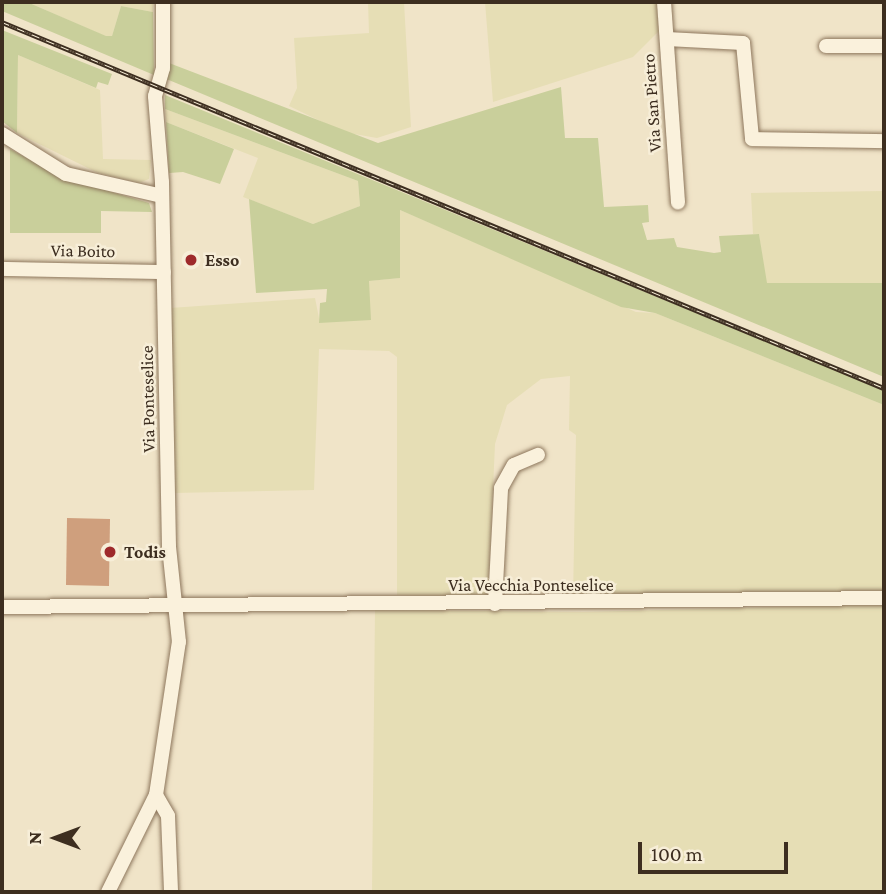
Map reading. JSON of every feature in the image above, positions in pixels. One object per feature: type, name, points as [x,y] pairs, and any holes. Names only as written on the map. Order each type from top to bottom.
[{"type":"street","name":"Via Ponteselice","points":[[156,795],[179,642],[178,604],[169,547],[162,196],[155,96],[163,68],[163,2]]},
{"type":"street","name":"Via San Pietro","points":[[664,2],[678,203]]},
{"type":"street","points":[[667,39],[743,43],[752,138],[884,141]]},
{"type":"street","points":[[826,46],[884,46]]},
{"type":"street","points":[[2,134],[66,174],[162,196]]},
{"type":"street","name":"Via Boito","points":[[2,269],[164,272]]},
{"type":"street","points":[[495,604],[501,488],[514,465],[538,455]]},
{"type":"street","name":"Via Vecchia Ponteselice","points":[[2,607],[884,598]]},
{"type":"street","points":[[108,892],[156,795]]},
{"type":"street","points":[[156,795],[168,816],[171,892]]},
{"type":"shaded area","points":[[27,2],[153,2],[153,12],[121,6],[112,36],[105,36]]},
{"type":"shaded area","points":[[368,2],[404,2],[411,127],[377,138],[343,132],[289,106],[297,88],[294,38],[369,33]]},
{"type":"shaded area","points":[[485,2],[658,2],[659,31],[633,57],[493,102]]},
{"type":"shaded area","points":[[18,55],[100,90],[103,159],[151,160],[149,179],[139,183],[98,173],[17,133]]},
{"type":"shaded area","points":[[165,109],[358,181],[360,206],[313,224],[243,197],[258,158],[166,122]]},
{"type":"shaded area","points":[[884,191],[884,283],[766,283],[759,234],[753,234],[751,193]]},
{"type":"shaded area","points":[[400,210],[636,312],[655,313],[884,405],[883,592],[573,599],[576,435],[569,430],[570,376],[541,379],[507,405],[495,444],[488,600],[397,595],[397,357],[389,351],[319,349],[314,490],[174,493],[170,308],[315,298],[320,323],[368,281],[400,278]]},
{"type":"shaded area","points":[[884,604],[884,892],[372,892],[375,610],[584,612]]},
{"type":"green space","points":[[2,2],[27,2],[106,36],[112,36],[121,6],[153,12],[154,75],[2,11]]},
{"type":"green space","points":[[2,30],[112,74],[108,85],[98,82],[96,88],[18,55],[17,133],[2,121]]},
{"type":"green space","points":[[169,63],[378,143],[561,87],[565,138],[598,138],[604,207],[648,205],[649,222],[642,223],[647,240],[674,238],[677,247],[714,253],[721,252],[719,236],[759,234],[767,283],[884,283],[884,377],[164,78]]},
{"type":"green space","points":[[165,95],[884,390],[884,405],[655,313],[621,307],[400,210],[400,278],[369,281],[371,320],[319,323],[320,303],[326,302],[327,289],[256,293],[249,199],[313,224],[360,206],[358,181],[165,109]]},
{"type":"green space","points":[[166,122],[234,149],[220,184],[183,172],[169,173]]},
{"type":"green space","points":[[10,149],[64,178],[149,203],[152,212],[101,211],[101,233],[10,233]]},
{"type":"building","points":[[67,518],[110,519],[109,586],[66,585]]},
{"type":"railway","points":[[2,22],[884,388]]},
{"type":"place","name":"Esso","points":[[191,260]]},
{"type":"place","name":"Todis","points":[[110,552]]}]
